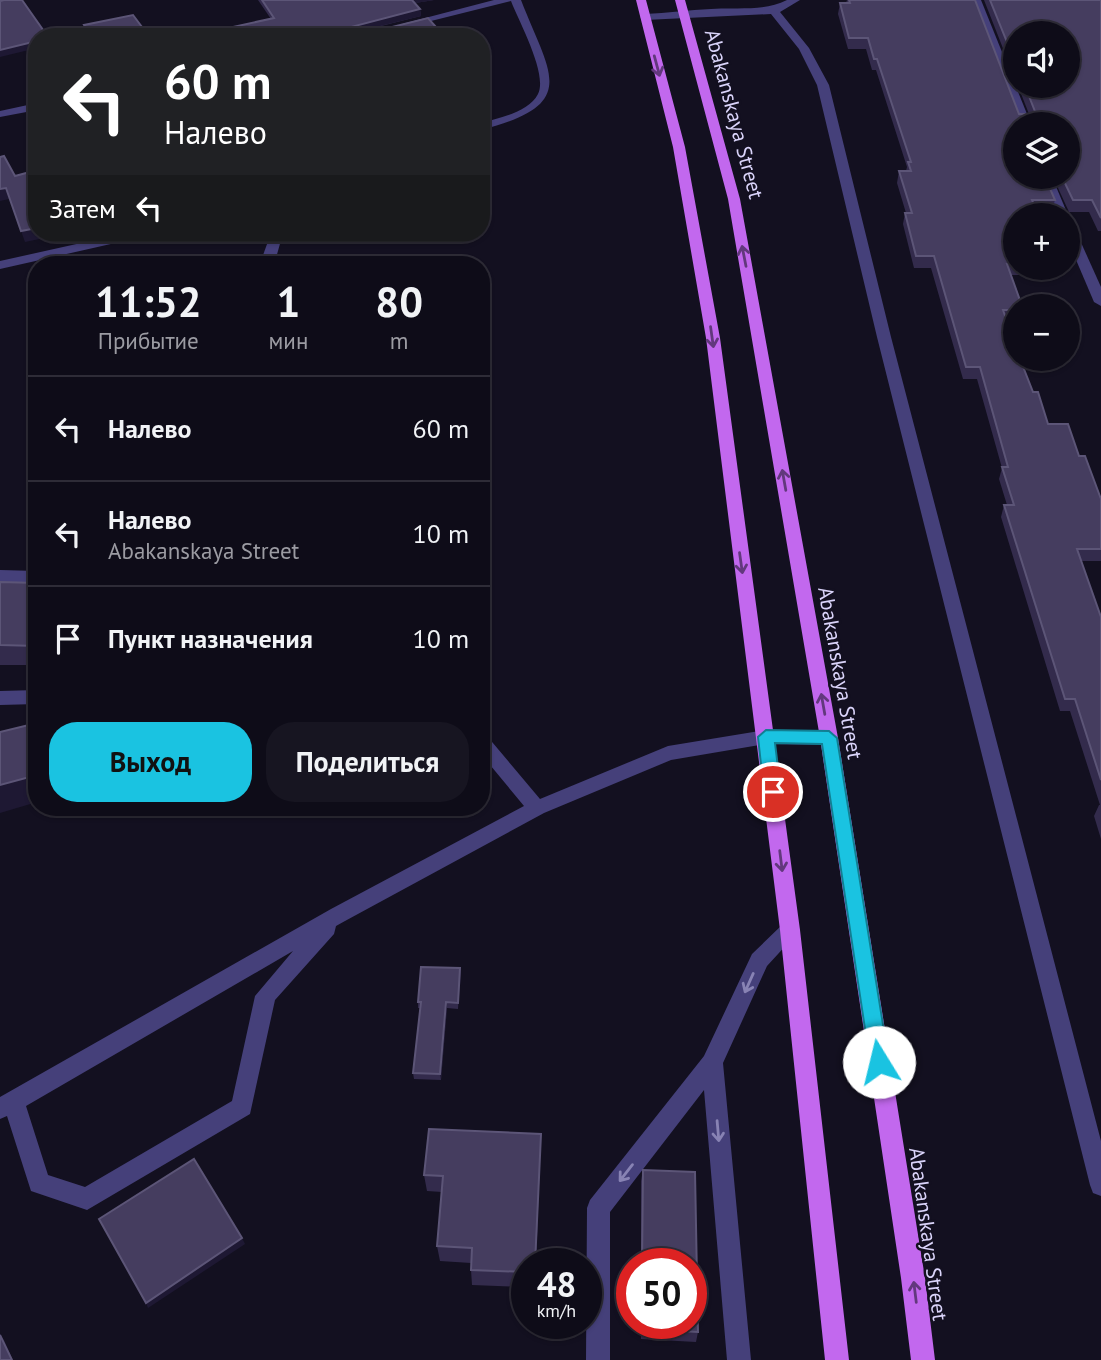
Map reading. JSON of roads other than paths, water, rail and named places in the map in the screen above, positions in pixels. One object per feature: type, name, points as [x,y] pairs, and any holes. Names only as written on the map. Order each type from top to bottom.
[{"type":"main road","name":"Abakanskaya Street","points":[[682,8],[734,199],[829,738],[913,1278],[923,1360]]},
{"type":"main road","points":[[643,9],[678,147],[710,324],[790,930],[837,1360]]},
{"type":"street","points":[[394,27],[507,0]]},
{"type":"street","points":[[490,125],[514,119],[539,104],[548,88],[545,65],[516,0]]},
{"type":"street","points":[[643,9],[774,11],[795,0]]},
{"type":"street","points":[[976,0],[1020,112]]},
{"type":"street","points":[[774,11],[804,48],[823,85],[888,351],[1101,1185]]},
{"type":"street","points":[[0,114],[28,108]]},
{"type":"street","points":[[40,256],[102,242]]},
{"type":"street","points":[[1080,254],[1101,302]]},
{"type":"street","points":[[0,265],[28,259]]},
{"type":"street","points":[[0,576],[28,577]]},
{"type":"street","points":[[0,698],[28,697]]},
{"type":"street","points":[[338,915],[265,996],[242,1107],[87,1199],[39,1183],[7,1105],[338,915],[537,808],[668,753],[766,737],[829,738]]},
{"type":"street","points":[[490,752],[537,808]]},
{"type":"street","points":[[598,1360],[598,1208],[712,1063],[759,960],[790,930]]},
{"type":"street","points":[[712,1063],[739,1360]]}]
